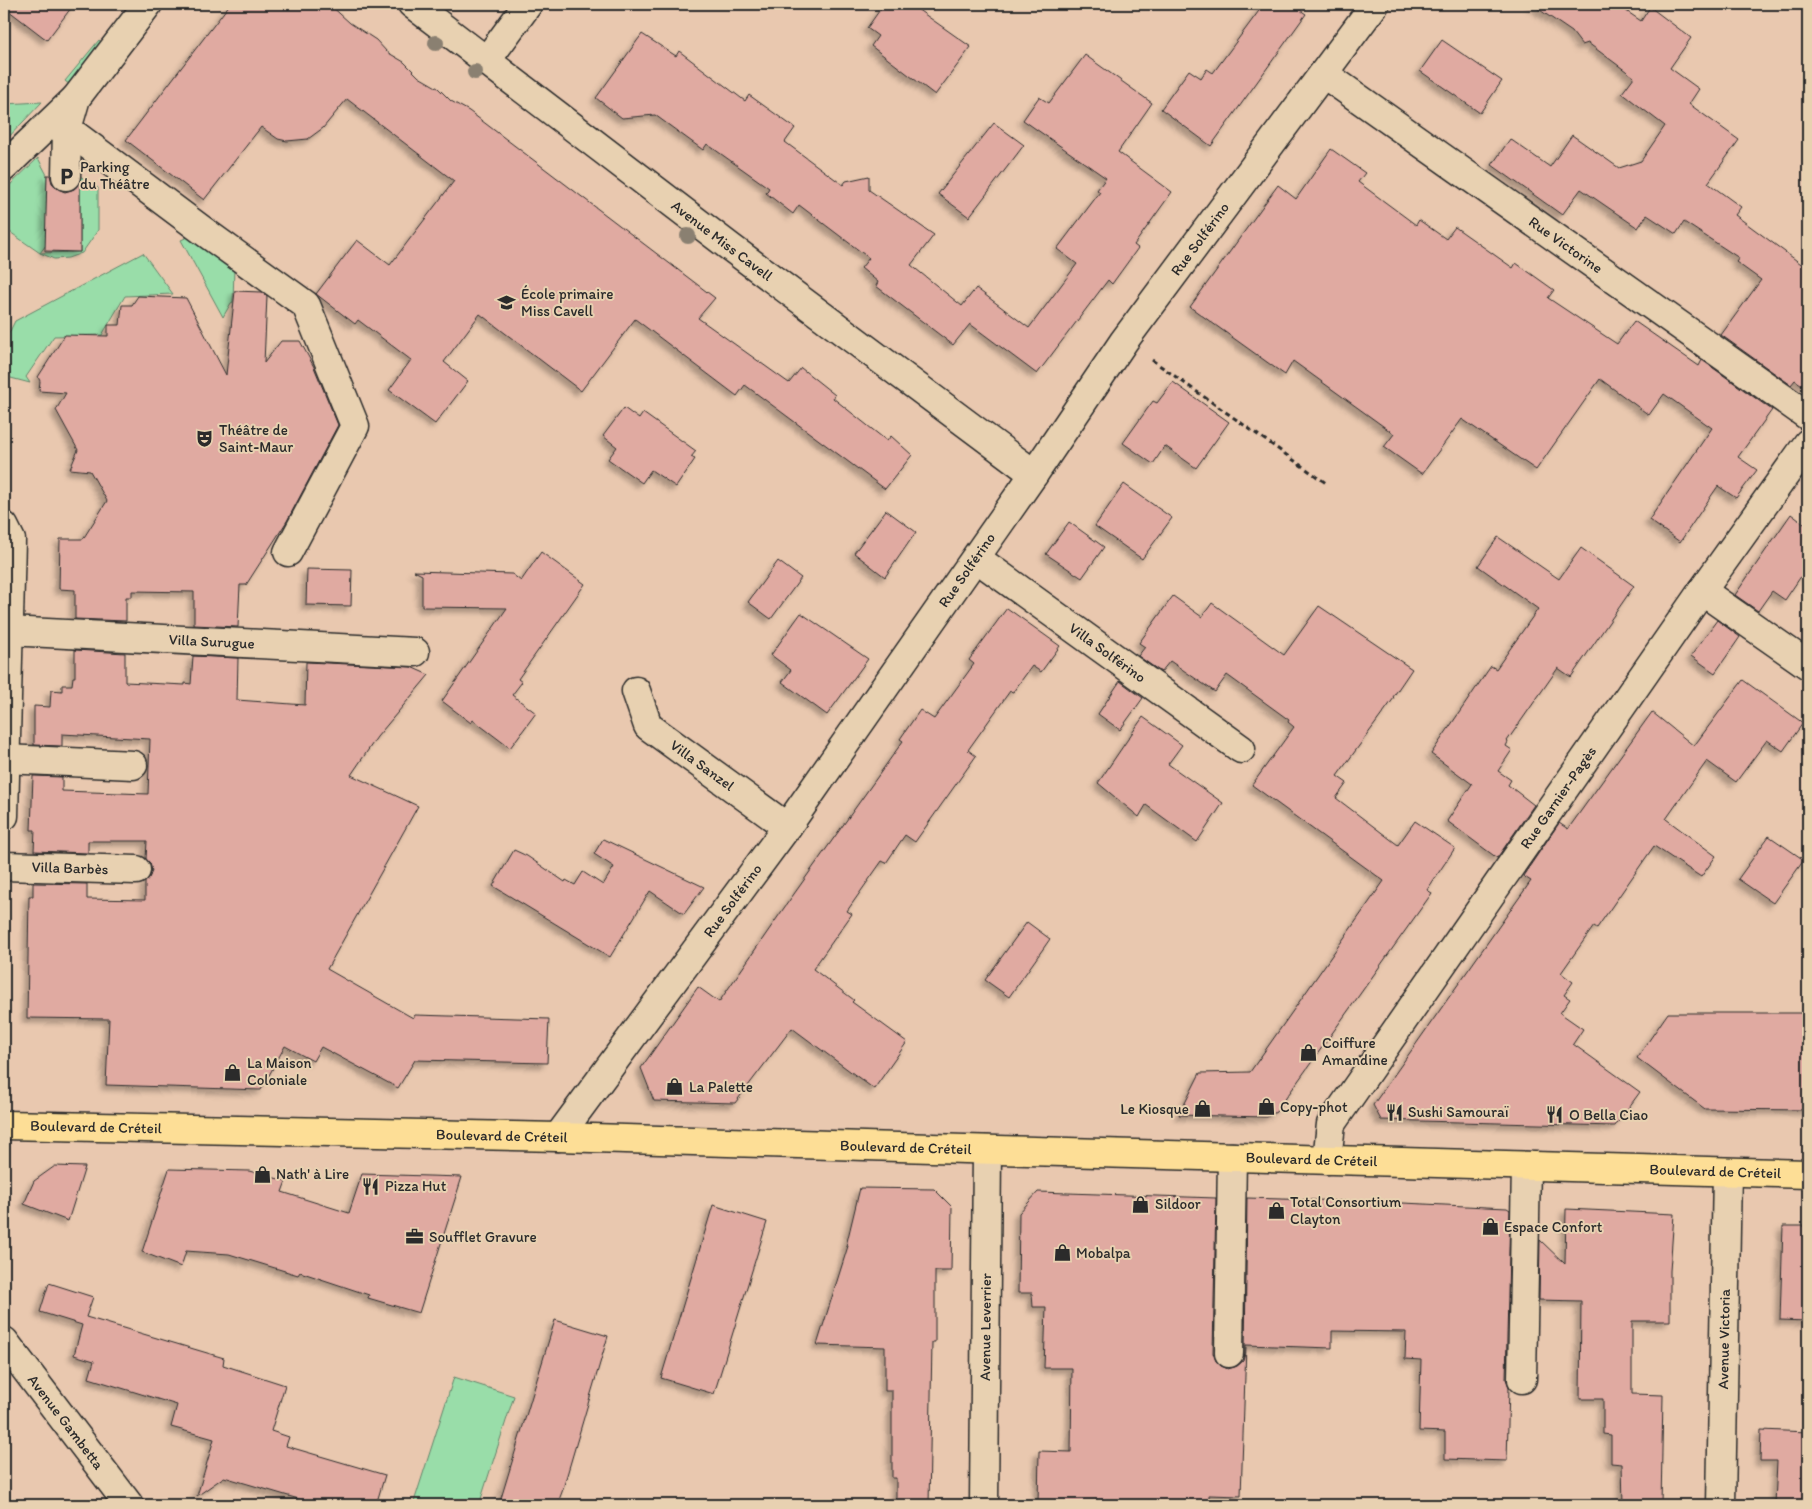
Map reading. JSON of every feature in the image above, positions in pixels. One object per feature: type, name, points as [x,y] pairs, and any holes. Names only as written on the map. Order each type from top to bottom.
[{"type":"main road","name":"Boulevard de Créteil","points":[[4,1124],[558,1137],[1808,1174]]},
{"type":"street","points":[[4,167],[76,98],[148,4]]},
{"type":"street","name":"Avenue Miss Cavell","points":[[412,4],[754,265],[1034,474]]},
{"type":"street","points":[[487,60],[528,4]]},
{"type":"street","name":"Rue Solférino","points":[[558,1137],[787,826],[976,558],[1124,341],[1375,4]]},
{"type":"street","name":"Rue Victorine","points":[[1324,74],[1808,416]]},
{"type":"street","points":[[66,176],[67,130],[76,98]]},
{"type":"street","points":[[67,130],[306,305],[354,426],[288,552]]},
{"type":"street","name":"Rue Garnier-Pagès","points":[[1327,1160],[1331,1124],[1702,590],[1808,443]]},
{"type":"street","points":[[4,816],[8,631],[7,533]]},
{"type":"street","name":"Villa Solférino","points":[[976,558],[1241,749]]},
{"type":"street","points":[[1702,590],[1808,665]]},
{"type":"street","name":"Villa Surugue","points":[[8,631],[415,652]]},
{"type":"street","name":"Villa Sanzel","points":[[636,691],[648,726],[787,826]]},
{"type":"street","points":[[5,759],[133,765]]},
{"type":"street","name":"Villa Barbès","points":[[4,866],[136,870]]},
{"type":"street","name":"Avenue Leverrier","points":[[984,1505],[987,1150]]},
{"type":"street","points":[[1229,1352],[1232,1157]]},
{"type":"street","points":[[1522,1379],[1526,1166]]},
{"type":"street","name":"Avenue Victoria","points":[[1721,1505],[1727,1172]]},
{"type":"street","name":"Avenue Gambetta","points":[[4,1341],[129,1505]]},
{"type":"path","points":[[1124,341],[1326,482]]},
{"type":"green space","points":[[99,40],[104,44],[70,85],[65,81]]},
{"type":"green space","points":[[42,102],[4,142],[4,104]]},
{"type":"green space","points":[[38,158],[47,175],[46,245],[40,253],[7,230],[8,187]]},
{"type":"green space","points":[[80,176],[98,188],[98,230],[82,253],[68,258],[54,259],[40,253],[80,252]]},
{"type":"green space","points":[[190,236],[234,268],[233,302],[223,317],[181,240]]},
{"type":"green space","points":[[143,253],[173,294],[125,296],[102,335],[54,336],[26,377],[30,383],[7,377],[8,335],[15,321]]},
{"type":"green space","points":[[454,1377],[514,1396],[479,1505],[413,1505]]},
{"type":"building","points":[[4,4],[74,4],[47,40],[4,7]]},
{"type":"building","points":[[230,4],[329,4],[350,23],[376,40],[387,52],[404,62],[419,77],[438,88],[451,101],[469,111],[715,298],[698,318],[789,383],[801,368],[835,395],[833,398],[887,441],[891,436],[912,455],[885,489],[745,385],[737,396],[635,319],[581,391],[480,314],[444,362],[468,381],[435,424],[389,390],[411,360],[358,320],[355,324],[316,294],[357,240],[390,265],[454,181],[347,99],[323,128],[308,139],[287,141],[278,139],[261,127],[204,200],[126,140]]},
{"type":"building","points":[[884,4],[910,4],[971,47],[935,95],[871,46],[878,36],[867,28]]},
{"type":"building","points":[[1264,4],[1291,4],[1306,14],[1211,146],[1161,109],[1189,70],[1201,78],[1207,69],[1213,73]]},
{"type":"building","points":[[1531,4],[1616,4],[1641,21],[1650,7],[1691,38],[1670,68],[1699,89],[1689,104],[1739,140],[1708,183],[1741,207],[1735,215],[1808,269],[1808,389],[1795,380],[1791,385],[1721,335],[1761,280],[1736,262],[1739,258],[1684,222],[1676,234],[1647,215],[1638,228],[1581,189],[1562,215],[1492,165],[1510,139],[1550,167],[1572,135],[1619,168],[1641,161],[1665,126],[1622,93],[1634,77],[1588,43],[1582,45],[1572,32]]},
{"type":"building","points":[[642,34],[676,56],[679,51],[745,101],[749,95],[795,128],[785,142],[843,185],[846,181],[869,176],[869,190],[934,235],[911,265],[962,306],[976,288],[1029,328],[1077,264],[1057,249],[1100,192],[1097,190],[1106,178],[1023,120],[1039,97],[1049,103],[1085,55],[1152,103],[1118,152],[1172,192],[1134,245],[1138,248],[1112,284],[1108,280],[1037,374],[970,324],[953,345],[876,286],[878,282],[861,268],[869,258],[799,205],[793,214],[766,193],[769,188],[707,144],[703,150],[655,115],[622,118],[596,98]]},
{"type":"building","points":[[1442,40],[1502,81],[1480,113],[1420,71]]},
{"type":"building","points":[[994,123],[1024,145],[969,217],[938,194]]},
{"type":"building","points":[[1331,149],[1365,173],[1358,182],[1416,225],[1419,220],[1446,239],[1455,227],[1513,268],[1516,263],[1554,290],[1548,298],[1617,344],[1634,321],[1699,366],[1702,360],[1772,410],[1738,457],[1757,470],[1736,498],[1718,486],[1680,542],[1649,520],[1712,428],[1664,394],[1649,415],[1600,379],[1536,470],[1462,419],[1422,474],[1384,447],[1394,434],[1293,361],[1285,375],[1190,307],[1278,185],[1296,199]]},
{"type":"building","points":[[47,175],[50,175],[52,183],[58,189],[65,192],[74,189],[80,181],[80,252],[45,251]]},
{"type":"building","name":"Théâtre de Saint-Maur","points":[[235,291],[261,292],[267,296],[264,363],[281,341],[300,341],[314,367],[338,425],[287,521],[246,585],[240,585],[238,627],[194,625],[194,592],[132,591],[132,597],[126,597],[126,621],[75,619],[75,590],[59,589],[60,539],[83,539],[107,501],[90,471],[70,469],[78,450],[56,410],[66,393],[39,391],[40,381],[38,377],[65,335],[108,336],[108,325],[120,325],[122,305],[132,305],[138,296],[186,298],[226,375]]},
{"type":"building","points":[[1173,382],[1229,422],[1196,468],[1165,446],[1153,464],[1123,443],[1153,401],[1157,403]]},
{"type":"building","points":[[624,408],[639,419],[643,413],[696,451],[691,457],[695,459],[676,487],[651,470],[642,483],[608,459],[617,447],[603,436]]},
{"type":"building","points":[[1124,484],[1172,518],[1142,559],[1095,526]]},
{"type":"building","points":[[886,510],[916,532],[885,577],[854,553]]},
{"type":"building","points":[[1791,514],[1808,527],[1808,566],[1785,600],[1772,591],[1758,611],[1735,595]]},
{"type":"building","points":[[1069,522],[1104,547],[1082,578],[1046,554]]},
{"type":"building","points":[[1498,537],[1559,579],[1581,548],[1634,586],[1571,677],[1558,668],[1507,741],[1506,746],[1512,750],[1498,771],[1511,780],[1508,785],[1534,805],[1497,858],[1447,821],[1472,784],[1431,754],[1491,666],[1496,669],[1538,609],[1478,566]]},
{"type":"building","points":[[541,552],[585,584],[518,679],[522,682],[512,695],[536,713],[510,748],[473,720],[471,723],[442,701],[507,608],[422,607],[422,575],[414,571],[512,574],[521,581]]},
{"type":"building","points":[[778,561],[801,578],[771,619],[748,602]]},
{"type":"building","points":[[307,569],[352,570],[351,606],[306,605]]},
{"type":"building","points":[[1173,596],[1202,617],[1212,603],[1284,655],[1319,606],[1412,669],[1394,698],[1337,776],[1347,783],[1336,798],[1398,845],[1415,821],[1455,848],[1427,890],[1432,893],[1276,1112],[1267,1117],[1179,1115],[1200,1073],[1250,1072],[1384,881],[1252,785],[1294,727],[1288,722],[1289,720],[1227,675],[1215,692],[1170,661],[1161,672],[1138,656],[1145,647],[1139,643]]},
{"type":"building","points":[[1007,608],[1060,646],[1041,672],[1032,666],[1013,692],[1010,691],[968,750],[976,756],[915,842],[905,835],[886,863],[882,861],[847,911],[852,914],[813,969],[854,1000],[852,1002],[907,1042],[874,1089],[792,1028],[735,1103],[654,1101],[641,1068],[698,987],[719,1002],[903,741],[900,739],[920,710],[934,719],[974,664],[969,660]]},
{"type":"building","points":[[801,613],[868,659],[827,715],[782,682],[791,670],[771,655]]},
{"type":"building","points":[[1717,620],[1740,637],[1715,673],[1691,656]]},
{"type":"building","points":[[75,650],[125,653],[125,682],[185,685],[185,683],[191,684],[193,656],[238,658],[237,700],[305,705],[306,662],[411,667],[429,675],[377,737],[351,775],[418,806],[327,969],[413,1018],[415,1015],[549,1019],[547,1063],[415,1060],[398,1088],[321,1047],[313,1061],[285,1046],[261,1090],[106,1085],[109,1019],[27,1018],[29,896],[33,896],[33,883],[87,884],[87,899],[145,900],[145,882],[152,871],[150,863],[146,859],[147,841],[88,841],[88,853],[34,851],[35,830],[31,830],[33,776],[62,777],[62,791],[148,794],[150,739],[62,734],[62,746],[34,745],[34,706],[50,707],[51,690],[62,691],[62,685],[72,685],[73,677],[75,677]]},
{"type":"building","points":[[1743,680],[1803,723],[1783,751],[1767,740],[1736,782],[1707,761],[1666,819],[1716,856],[1701,877],[1654,846],[1597,928],[1594,926],[1561,973],[1573,982],[1564,995],[1570,999],[1560,1013],[1583,1029],[1573,1044],[1640,1092],[1615,1126],[1381,1120],[1373,1105],[1531,881],[1523,876],[1559,823],[1568,829],[1652,712],[1694,746]]},
{"type":"building","points":[[1120,681],[1143,698],[1120,730],[1098,714]]},
{"type":"building","points":[[1143,717],[1182,745],[1168,764],[1223,803],[1197,842],[1146,805],[1139,817],[1098,783]]},
{"type":"building","points":[[1769,836],[1804,860],[1773,903],[1738,879]]},
{"type":"building","points":[[603,839],[704,887],[684,914],[650,891],[610,957],[493,886],[514,850],[527,856],[565,882],[566,880],[575,885],[583,872],[603,885],[614,867],[594,854]]},
{"type":"building","points":[[1027,922],[1050,939],[1009,997],[985,980]]},
{"type":"building","points":[[1668,1013],[1808,1013],[1808,1110],[1705,1109],[1637,1058]]},
{"type":"building","points":[[55,1166],[85,1167],[68,1221],[24,1204],[34,1181]]},
{"type":"building","points":[[169,1169],[249,1171],[286,1181],[282,1192],[349,1213],[362,1174],[462,1177],[419,1313],[368,1298],[369,1295],[300,1272],[298,1275],[229,1254],[186,1251],[181,1267],[142,1252]]},
{"type":"building","points":[[860,1188],[934,1189],[952,1207],[951,1271],[935,1271],[935,1342],[932,1342],[929,1505],[896,1505],[896,1478],[892,1478],[892,1391],[885,1391],[885,1347],[817,1345],[848,1246],[846,1246]]},
{"type":"building","points":[[1038,1192],[1216,1198],[1213,1353],[1216,1361],[1228,1369],[1237,1366],[1243,1361],[1245,1353],[1247,1198],[1507,1208],[1510,1210],[1506,1379],[1509,1387],[1507,1461],[1445,1459],[1445,1432],[1419,1431],[1421,1360],[1405,1359],[1406,1332],[1332,1331],[1332,1348],[1246,1345],[1241,1496],[1209,1495],[1209,1505],[1038,1505],[1039,1451],[1071,1452],[1072,1368],[1044,1368],[1046,1307],[1033,1307],[1032,1293],[1018,1293],[1019,1213]]},
{"type":"building","points":[[713,1205],[767,1222],[714,1394],[661,1378]]},
{"type":"building","points":[[1566,1209],[1674,1214],[1670,1271],[1670,1321],[1632,1321],[1632,1394],[1663,1395],[1661,1505],[1623,1505],[1622,1464],[1611,1463],[1611,1435],[1603,1434],[1603,1399],[1580,1399],[1581,1301],[1539,1300],[1540,1240],[1565,1264]]},
{"type":"building","points":[[1783,1226],[1808,1226],[1808,1321],[1780,1320]]},
{"type":"building","points":[[49,1283],[93,1297],[86,1317],[224,1358],[223,1365],[285,1385],[271,1431],[289,1437],[286,1446],[385,1475],[376,1505],[301,1505],[302,1500],[224,1477],[197,1496],[214,1439],[171,1427],[177,1405],[89,1378],[94,1361],[74,1355],[82,1325],[40,1312]]},
{"type":"building","points":[[555,1320],[608,1336],[562,1492],[557,1505],[499,1505]]},
{"type":"building","points":[[1761,1430],[1808,1432],[1808,1505],[1775,1505],[1777,1461],[1760,1461]]},
{"type":"place","name":"Parking du Théâtre","points":[[66,176]]},
{"type":"place","name":"École primaire Miss Cavell","points":[[507,303]]},
{"type":"place","name":"Théâtre de Saint-Maur","points":[[205,439]]},
{"type":"place","name":"Coiffure Amandine","points":[[1308,1052]]},
{"type":"place","name":"La Maison Coloniale","points":[[233,1072]]},
{"type":"place","name":"La Palette","points":[[675,1087]]},
{"type":"place","name":"Copy-phot","points":[[1266,1107]]},
{"type":"place","name":"Le Kiosque","points":[[1203,1109]]},
{"type":"place","name":"Sushi Samouraï","points":[[1394,1112]]},
{"type":"place","name":"O Bella Ciao","points":[[1555,1115]]},
{"type":"place","name":"Nath' à Lire","points":[[262,1174]]},
{"type":"place","name":"Pizza Hut","points":[[371,1186]]},
{"type":"place","name":"Sildoor","points":[[1141,1204]]},
{"type":"place","name":"Total Consortium Clayton","points":[[1276,1211]]},
{"type":"place","name":"Espace Confort","points":[[1490,1227]]},
{"type":"place","name":"Soufflet Gravure","points":[[415,1237]]},
{"type":"place","name":"Mobalpa","points":[[1062,1253]]}]
